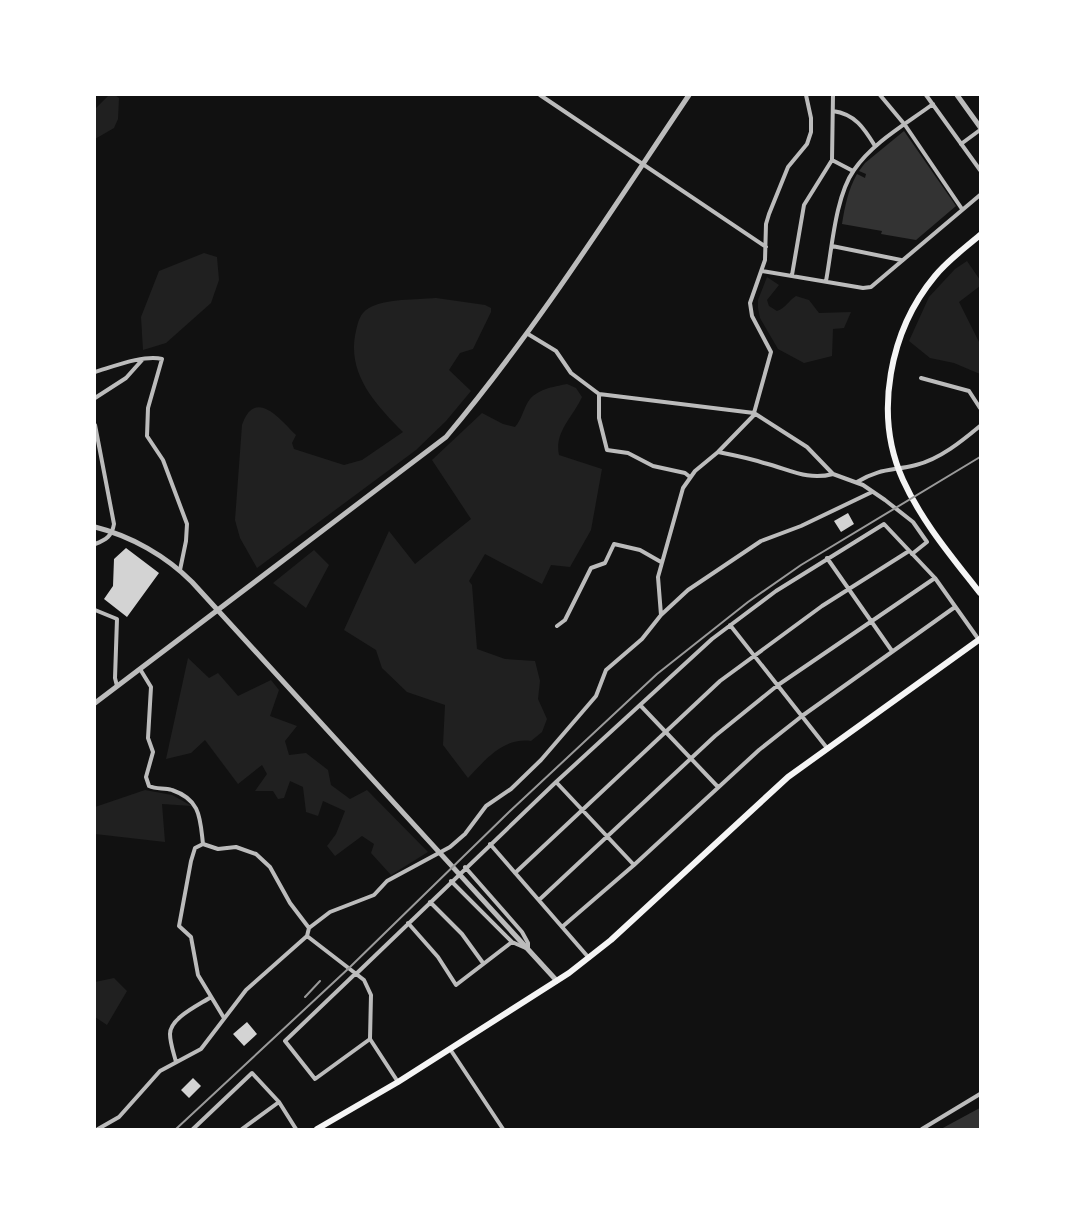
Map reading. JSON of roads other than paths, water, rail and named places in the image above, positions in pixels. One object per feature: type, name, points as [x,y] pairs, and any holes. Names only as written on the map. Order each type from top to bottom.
[{"type":"main road","points":[[980,235],[935,275],[914,306],[895,352],[889,392],[890,435],[902,479],[926,522],[980,593]]},
{"type":"main road","points":[[317,1129],[398,1082],[557,982],[589,958],[766,795],[827,748],[979,640]]},
{"type":"street","points":[[540,95],[766,247]]},
{"type":"street","points":[[95,703],[446,438],[486,390],[528,334],[689,95]]},
{"type":"street","points":[[661,615],[658,588],[661,562],[677,503],[690,477],[718,452],[754,413],[771,352],[750,309],[752,295],[762,270],[766,247],[766,224],[769,214],[788,167],[807,144],[811,132],[811,118],[806,95]]},
{"type":"street","points":[[792,275],[804,206],[832,160],[832,95]]},
{"type":"street","points":[[880,95],[905,125],[962,209]]},
{"type":"street","points":[[926,95],[980,170]]},
{"type":"street","points":[[957,95],[980,128],[961,144]]},
{"type":"street","points":[[826,281],[842,199],[853,171],[875,146],[933,104]]},
{"type":"street","points":[[833,111],[846,114],[860,123],[875,146]]},
{"type":"street","points":[[832,160],[853,171]]},
{"type":"street","points":[[762,270],[863,288],[871,287],[980,195]]},
{"type":"street","points":[[832,246],[901,260]]},
{"type":"street","points":[[528,334],[556,351],[571,374],[599,394],[754,413],[813,451],[833,474]]},
{"type":"street","points":[[95,372],[144,359],[155,357],[162,359],[148,408],[146,436],[163,460],[187,524],[186,542],[180,570]]},
{"type":"street","points":[[95,398],[126,378],[144,359]]},
{"type":"street","points":[[921,378],[969,391],[976,398],[980,408]]},
{"type":"street","points":[[599,394],[600,424],[607,450],[628,453],[654,466],[685,473],[690,477]]},
{"type":"street","points":[[95,425],[113,514],[112,531],[107,539],[95,544]]},
{"type":"street","points":[[856,482],[880,471],[928,461],[960,443],[980,426]]},
{"type":"street","points":[[515,873],[720,680],[850,589],[927,542],[913,522],[856,482],[833,474],[814,477],[803,476],[766,463],[718,452]]},
{"type":"street","points":[[98,1129],[119,1117],[160,1071],[201,1049],[246,990],[307,936],[309,928],[330,912],[374,895],[387,881],[450,847],[465,834],[486,806],[511,789],[541,760],[596,696],[606,670],[642,640],[661,615],[688,590],[761,541],[801,526],[872,492]]},
{"type":"street","points":[[370,1039],[315,1079],[285,1041],[465,867],[640,705],[730,625],[776,591],[884,524],[935,578],[979,640]]},
{"type":"street","points":[[95,527],[112,531],[155,552],[180,570],[218,609],[557,982]]},
{"type":"street","points":[[557,626],[565,620],[592,568],[605,563],[614,544],[640,550],[661,562]]},
{"type":"street","points":[[827,558],[892,651]]},
{"type":"street","points":[[539,900],[691,759],[778,685],[935,578]]},
{"type":"street","points":[[562,927],[634,865],[759,750],[802,716],[955,607]]},
{"type":"street","points":[[95,610],[117,618],[115,678],[118,686]]},
{"type":"street","points":[[730,625],[827,748]]},
{"type":"street","points":[[140,669],[151,687],[148,738],[152,752],[146,778],[149,786],[154,789],[172,790],[195,803],[199,812],[203,844]]},
{"type":"street","points":[[640,705],[718,787]]},
{"type":"street","points":[[556,782],[634,865]]},
{"type":"street","points":[[224,1018],[198,975],[190,937],[178,926],[190,861],[195,848],[203,844],[218,849],[236,847],[256,854],[270,867],[290,903],[309,928]]},
{"type":"street","points":[[490,844],[589,958]]},
{"type":"street","points":[[465,867],[522,932],[528,943],[528,949]]},
{"type":"street","points":[[451,881],[512,942],[528,949]]},
{"type":"street","points":[[430,902],[462,934],[483,963]]},
{"type":"street","points":[[408,923],[434,952],[456,985],[512,942]]},
{"type":"street","points":[[307,936],[364,980],[371,995],[370,1039],[398,1082]]},
{"type":"street","points":[[176,1062],[170,1033],[172,1027],[176,1021],[210,997]]},
{"type":"street","points":[[450,1049],[503,1129]]},
{"type":"street","points":[[193,1129],[252,1073],[279,1102],[296,1129]]},
{"type":"street","points":[[922,1129],[980,1094]]},
{"type":"street","points":[[242,1129],[279,1102]]},
{"type":"railway","points":[[176,1129],[349,968],[509,812],[657,674],[748,602],[801,565],[980,457]]},
{"type":"railway","points":[[305,997],[320,981]]}]
